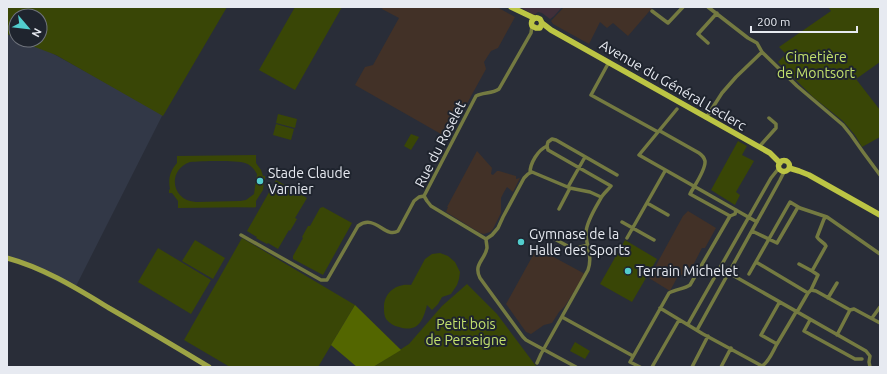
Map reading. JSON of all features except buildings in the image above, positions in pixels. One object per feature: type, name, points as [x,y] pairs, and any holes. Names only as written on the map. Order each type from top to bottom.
[{"type":"main road","name":"Avenue du Général Leclerc","points":[[511,7],[536,24],[551,30],[770,153],[781,168]]},
{"type":"main road","name":"Avenue du Général Leclerc","points":[[781,168],[783,161],[788,162],[789,168]]},
{"type":"main road","points":[[781,168],[786,172],[789,168],[799,170],[880,215]]},
{"type":"main road","points":[[7,258],[37,268],[68,284],[209,367]]},
{"type":"street","points":[[652,11],[668,24],[683,7]]},
{"type":"street","points":[[708,7],[748,38],[757,43],[762,52],[797,86],[843,125],[880,175]]},
{"type":"street","points":[[708,43],[698,34],[717,13]]},
{"type":"street","name":"Rue du Roselet","points":[[486,239],[431,206],[424,196],[476,96],[499,89],[536,24]]},
{"type":"street","points":[[706,118],[722,93],[762,52]]},
{"type":"street","points":[[609,62],[591,95],[700,153],[705,160],[704,169],[690,194],[730,216]]},
{"type":"street","points":[[677,109],[639,155],[757,222]]},
{"type":"street","points":[[759,147],[776,128],[776,124],[768,118]]},
{"type":"street","points":[[530,173],[530,167],[542,148],[552,139],[617,175]]},
{"type":"street","points":[[537,363],[591,263],[586,233],[587,226],[601,197],[611,186],[548,150],[547,144]]},
{"type":"street","points":[[559,209],[585,157]]},
{"type":"street","points":[[688,324],[771,178],[781,168]]},
{"type":"street","points":[[697,330],[780,180],[781,168]]},
{"type":"street","points":[[627,238],[666,171]]},
{"type":"street","points":[[576,367],[526,340],[480,278],[477,271],[487,248],[486,239],[498,228],[524,178],[530,173],[536,173],[569,187],[590,192],[601,197]]},
{"type":"street","points":[[241,234],[321,280],[327,280],[358,226],[363,223],[372,223],[390,233],[395,233],[398,231],[414,201],[419,197],[424,196]]},
{"type":"street","points":[[749,274],[790,202],[798,207],[826,217],[880,254]]},
{"type":"street","points":[[647,203],[668,215]]},
{"type":"street","points":[[752,231],[777,243],[798,207]]},
{"type":"street","points":[[640,367],[630,362],[669,293],[690,285],[730,216],[735,214],[736,210]]},
{"type":"street","points":[[812,271],[826,246],[816,237],[826,217]]},
{"type":"street","points":[[622,222],[654,240]]},
{"type":"street","points":[[551,237],[573,249],[588,245]]},
{"type":"street","points":[[756,262],[810,291],[816,291],[850,310],[854,309],[880,323]]},
{"type":"street","points":[[660,308],[731,348],[757,366],[762,366],[765,364],[810,291],[818,275],[799,264]]},
{"type":"street","points":[[720,268],[779,303],[866,351],[870,356],[870,367]]},
{"type":"street","points":[[828,298],[837,283]]},
{"type":"street","points":[[777,344],[761,335],[779,303]]},
{"type":"street","points":[[872,318],[880,308]]},
{"type":"street","points":[[837,335],[850,310]]},
{"type":"street","points":[[562,317],[633,356]]},
{"type":"street","points":[[652,367],[679,320]]},
{"type":"street","points":[[810,320],[804,330],[855,359],[862,359]]},
{"type":"street","points":[[692,367],[708,336]]},
{"type":"street","points":[[721,367],[731,348]]},
{"type":"shaded area","points":[[383,7],[497,7],[515,17],[498,48],[491,51],[484,62],[486,69],[448,138],[355,85],[365,67],[373,65],[399,18],[382,9]]},
{"type":"shaded area","points":[[520,7],[562,7],[550,19],[542,13],[538,12],[534,15]]},
{"type":"shaded area","points":[[564,7],[653,7],[628,36],[613,23],[607,28],[600,22],[589,44],[553,24],[551,21]]},
{"type":"shaded area","points":[[7,28],[8,48],[43,48],[163,114],[74,290],[22,264],[7,260]]},
{"type":"shaded area","points":[[477,151],[492,168],[491,174],[493,175],[499,171],[516,176],[516,179],[520,178],[513,192],[507,187],[501,198],[501,213],[493,229],[484,234],[446,212],[447,207]]},
{"type":"shaded area","points":[[688,211],[716,228],[705,248],[702,248],[687,277],[679,274],[670,291],[649,278],[683,216]]},
{"type":"shaded area","points":[[537,248],[585,274],[565,306],[552,323],[544,325],[531,334],[526,332],[506,304]]},
{"type":"green space","points":[[7,7],[227,7],[163,116],[56,55],[38,48],[48,48],[48,8],[8,8],[7,34]]},
{"type":"green space","points":[[295,7],[342,7],[295,90],[259,70]]},
{"type":"green space","name":"Cimetière de Montsort","points":[[828,7],[880,7],[880,62],[856,79],[880,110],[880,137],[862,147],[855,135],[843,121],[813,97],[778,62],[786,54],[779,47],[831,11]]},
{"type":"green space","points":[[278,114],[297,119],[295,128],[276,123]]},
{"type":"green space","points":[[276,124],[294,129],[291,140],[273,135]]},
{"type":"green space","points":[[411,134],[419,137],[411,150],[404,146]]},
{"type":"green space","points":[[738,141],[747,146],[742,155],[754,161],[736,192],[740,195],[735,205],[711,190]]},
{"type":"green space","name":"Stade Claude Varnier","points":[[256,155],[256,163],[263,176],[265,176],[265,179],[263,190],[256,201],[256,207],[178,208],[178,201],[172,193],[169,193],[170,175],[177,163],[177,156]],"holes":[[[234,161],[245,163],[249,165],[257,174],[254,194],[246,200],[240,201],[196,202],[188,200],[181,196],[177,191],[175,178],[178,171],[190,162]]]},
{"type":"green space","points":[[276,180],[307,198],[295,218],[297,219],[278,249],[256,238],[257,237],[247,231]]},
{"type":"green space","points":[[323,207],[352,223],[323,275],[293,259],[293,256],[308,226],[310,226],[320,208]]},
{"type":"green space","points":[[242,238],[355,305],[318,367],[230,367],[184,340]]},
{"type":"green space","points":[[195,240],[225,258],[213,279],[182,261]]},
{"type":"green space","name":"Terrain Michelet","points":[[625,240],[657,259],[632,302],[600,284]]},
{"type":"green space","points":[[158,248],[211,280],[191,314],[138,282]]},
{"type":"green space","points":[[440,253],[448,256],[455,262],[460,272],[457,285],[451,294],[442,297],[432,310],[427,305],[424,316],[415,327],[405,328],[395,326],[390,323],[386,319],[384,312],[386,297],[396,287],[411,285],[425,259],[432,254]]},
{"type":"green space","name":"Petit bois de Perseigne","points":[[467,284],[497,314],[536,367],[373,367],[409,344],[442,306]]},
{"type":"green space","points":[[355,305],[401,350],[373,367],[357,367],[331,345]]},
{"type":"green space","points":[[575,342],[590,351],[585,359],[570,351]]},
{"type":"place","name":"Stade Claude Varnier","points":[[260,181]]},
{"type":"place","name":"Gymnase de la Halle des Sports","points":[[521,242]]},
{"type":"place","name":"Terrain Michelet","points":[[628,271]]}]
